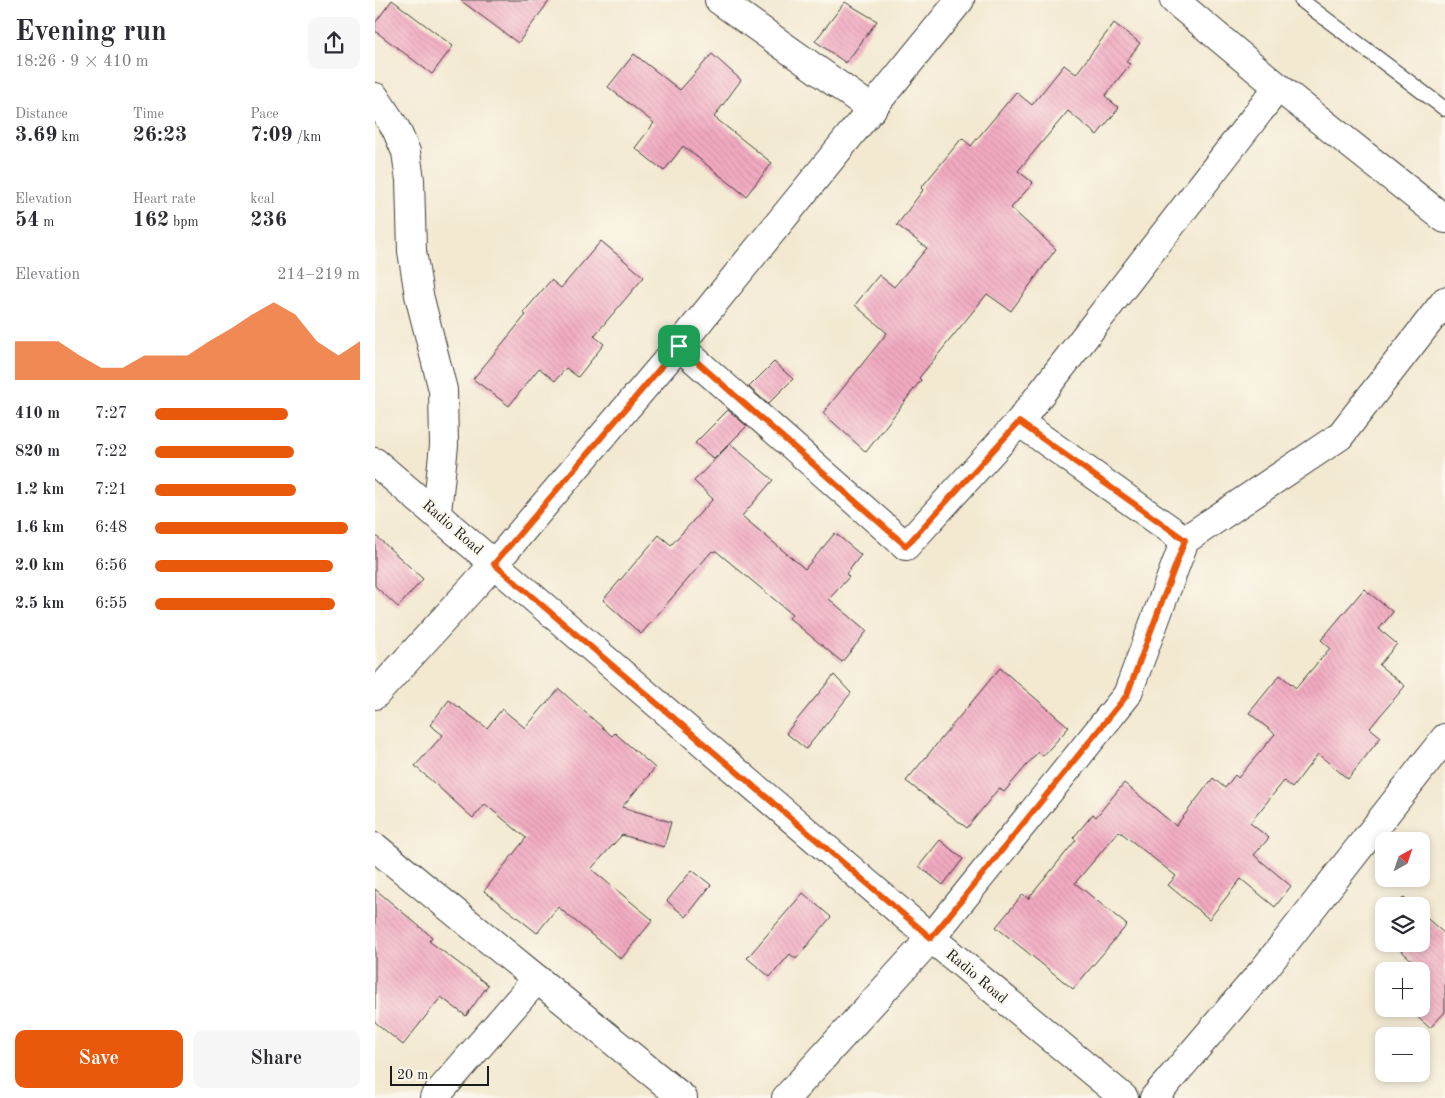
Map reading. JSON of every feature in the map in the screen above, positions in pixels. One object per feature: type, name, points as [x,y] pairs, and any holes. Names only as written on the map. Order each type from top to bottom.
[{"type":"street","points":[[719,0],[872,109]]},
{"type":"street","points":[[375,695],[494,564],[679,346],[960,0]]},
{"type":"street","points":[[1174,0],[1278,87],[1445,219]]},
{"type":"street","points":[[679,346],[906,546],[1019,422],[1278,87]]},
{"type":"street","points":[[375,97],[396,129],[406,152],[410,180],[411,251],[419,295],[443,390],[444,445],[437,512]]},
{"type":"street","points":[[786,1098],[931,938],[1127,695],[1185,540],[1339,436],[1445,301]]},
{"type":"street","points":[[1019,422],[1185,540]]},
{"type":"street","name":"Radio Road","points":[[375,462],[437,512],[494,564],[931,938],[1124,1098]]},
{"type":"street","points":[[1154,1098],[1265,968],[1445,738]]},
{"type":"street","points":[[375,847],[683,1098]]},
{"type":"street","points":[[434,1098],[537,979]]},
{"type":"lane","points":[[1301,0],[1445,109]]},
{"type":"building","points":[[392,0],[453,46],[432,74],[375,31],[375,23]]},
{"type":"building","points":[[460,0],[550,0],[518,43]]},
{"type":"building","points":[[845,2],[877,21],[846,63],[815,41]]},
{"type":"building","points":[[1114,23],[1140,43],[1126,62],[1130,64],[1105,96],[1119,108],[1097,135],[1068,111],[1018,171],[1033,183],[1011,208],[1056,249],[1011,311],[987,294],[919,378],[921,380],[866,452],[823,413],[887,333],[855,305],[879,275],[894,287],[927,248],[897,225],[923,190],[921,188],[962,138],[971,146],[1016,92],[1032,105],[1064,65],[1076,74]]},
{"type":"building","points":[[634,54],[680,90],[712,54],[741,80],[714,117],[772,163],[746,196],[683,146],[664,171],[635,148],[654,123],[608,87]]},
{"type":"building","points":[[601,241],[644,277],[594,336],[604,344],[578,377],[566,368],[555,381],[539,368],[509,406],[473,379],[526,315],[523,313],[551,280],[561,288]]},
{"type":"building","points":[[774,362],[793,379],[768,404],[749,387]]},
{"type":"building","points":[[728,410],[747,426],[714,459],[695,443]]},
{"type":"building","points":[[730,444],[773,480],[742,516],[805,569],[835,533],[861,555],[846,574],[849,577],[829,599],[867,631],[842,662],[789,618],[792,614],[716,551],[712,551],[641,634],[603,600],[659,535],[671,545],[713,499],[694,481]]},
{"type":"building","points":[[375,535],[423,579],[398,607],[375,586]]},
{"type":"building","points":[[1364,589],[1393,612],[1379,629],[1397,644],[1379,665],[1405,686],[1370,728],[1381,737],[1348,779],[1318,754],[1292,788],[1284,781],[1250,823],[1269,838],[1254,855],[1291,886],[1275,907],[1241,879],[1209,919],[1168,885],[1176,876],[1119,831],[1075,883],[1127,925],[1073,989],[996,927],[1023,894],[1028,899],[1076,840],[1073,838],[1093,814],[1096,817],[1124,783],[1176,826],[1213,778],[1225,788],[1235,775],[1238,778],[1275,734],[1249,713],[1280,675],[1296,688],[1330,648],[1321,640]]},
{"type":"building","points":[[1000,668],[1069,727],[1043,756],[1038,752],[1004,792],[999,788],[967,828],[906,781]]},
{"type":"building","points":[[834,675],[851,693],[806,749],[786,733]]},
{"type":"building","points":[[559,689],[612,736],[615,733],[655,768],[622,807],[671,822],[664,847],[622,835],[591,869],[653,920],[621,959],[558,907],[537,933],[484,891],[526,838],[485,804],[473,818],[415,766],[443,735],[430,725],[449,700],[487,728],[502,709],[525,728]]},
{"type":"building","points":[[940,840],[963,859],[943,885],[919,866]]},
{"type":"building","points":[[692,870],[711,885],[686,917],[667,901]]},
{"type":"building","points":[[375,889],[432,937],[429,941],[488,985],[466,1016],[441,997],[403,1045],[375,1022]]},
{"type":"building","points":[[803,893],[831,917],[796,959],[790,954],[770,977],[747,958]]},
{"type":"building","points":[[1430,921],[1445,934],[1445,1012],[1430,1028],[1417,1017],[1430,1017],[1430,962],[1413,961],[1402,952],[1430,952]]},
{"type":"route","points":[[679,346],[906,546],[1019,422],[1185,540],[1127,695],[931,938],[494,564],[679,346]]}]
